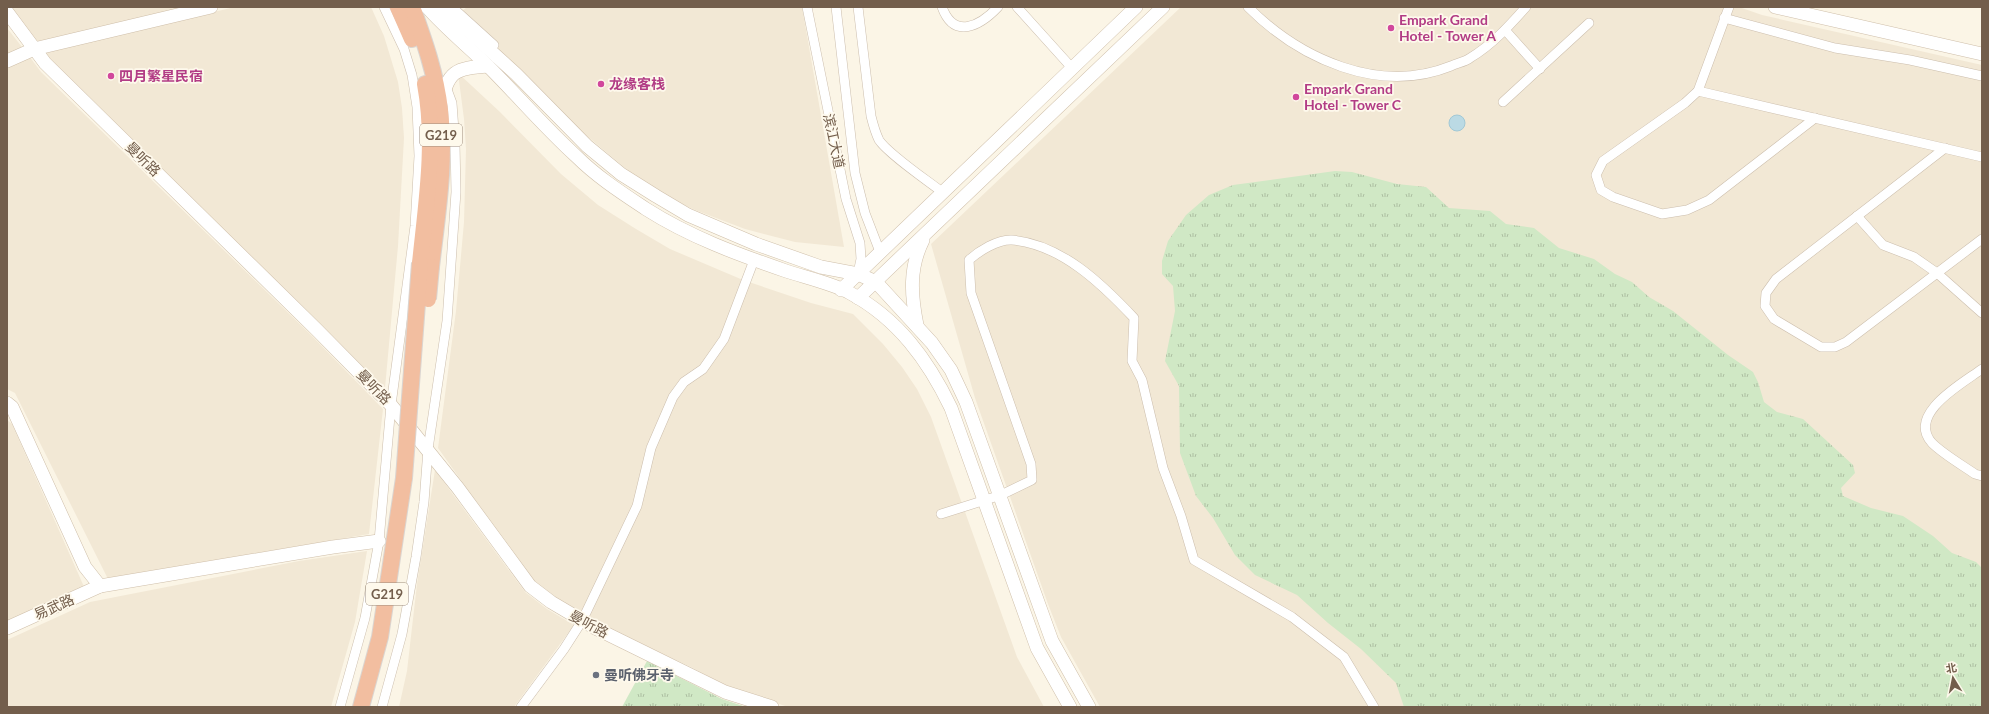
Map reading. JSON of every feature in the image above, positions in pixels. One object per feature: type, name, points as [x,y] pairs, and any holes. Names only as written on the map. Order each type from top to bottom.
[{"type":"highway","name":"G219","points":[[405,11],[431,60],[440,110],[442,178],[425,265]]},
{"type":"highway","name":"G219","points":[[368,707],[389,633],[408,480],[425,265],[429,180],[429,117],[421,63],[405,11]]},
{"type":"highway","name":"G219","points":[[361,707],[380,637],[408,480]]},
{"type":"street","points":[[7,61],[34,49],[212,7]]},
{"type":"street","points":[[340,707],[365,618],[379,541],[391,405],[415,226],[419,156],[417,107],[412,75],[404,49],[384,7]]},
{"type":"street","points":[[427,7],[439,21],[488,66],[576,157],[600,177],[648,210],[681,230],[754,260],[841,290],[858,298],[900,330],[920,353],[937,378],[951,408],[1037,648],[1070,707]]},
{"type":"street","points":[[442,7],[516,74],[587,146],[621,174],[688,215],[756,244],[821,266],[858,274],[876,282],[917,325],[951,370],[966,402],[1052,641],[1088,707]]},
{"type":"street","points":[[452,7],[464,12],[512,63],[516,74]]},
{"type":"street","name":"滨江大道","points":[[807,7],[846,199],[860,243],[861,260],[858,274]]},
{"type":"street","points":[[836,7],[855,173],[865,213],[880,252]]},
{"type":"street","points":[[858,7],[871,116],[880,142],[942,192]]},
{"type":"street","points":[[942,7],[949,20],[957,26],[966,28],[978,24],[998,7]]},
{"type":"street","points":[[1016,7],[1072,68]]},
{"type":"street","points":[[841,290],[1136,7]]},
{"type":"street","points":[[858,298],[1163,7]]},
{"type":"street","points":[[1248,7],[1286,40],[1325,62],[1364,73],[1399,77],[1432,73],[1470,58],[1506,30],[1526,7]]},
{"type":"street","points":[[1728,7],[1698,91],[1685,103],[1604,161],[1596,175],[1601,190],[1613,197],[1662,214],[1686,210],[1709,200],[1815,118]]},
{"type":"street","points":[[1775,7],[1982,54]]},
{"type":"street","name":"曼听路","points":[[7,12],[44,63],[317,330],[391,405],[428,449],[530,586],[551,602],[582,621],[726,692],[772,707]]},
{"type":"street","points":[[1724,18],[1835,48],[1910,60],[1982,76]]},
{"type":"street","points":[[1503,102],[1589,23]]},
{"type":"street","points":[[1506,30],[1540,69]]},
{"type":"street","points":[[440,110],[445,83],[452,76],[466,67],[488,66]]},
{"type":"street","points":[[382,707],[402,634],[424,502],[428,449],[447,321],[456,192],[452,103],[445,83]]},
{"type":"street","points":[[1698,91],[1982,157]]},
{"type":"street","points":[[542,123],[554,112]]},
{"type":"street","points":[[1945,148],[1776,279],[1766,293],[1765,306],[1774,319],[1821,347],[1835,347],[1846,342],[1982,239]]},
{"type":"street","points":[[1857,216],[1883,245],[1914,256],[1937,272],[1982,313]]},
{"type":"street","points":[[917,325],[911,290],[912,276],[917,251],[925,234]]},
{"type":"street","points":[[941,514],[1000,495],[1032,480],[1031,464],[971,293],[969,260],[982,249],[1011,240],[1045,248],[1075,264],[1114,297],[1134,318],[1132,361],[1142,380],[1163,468],[1181,516],[1194,560],[1292,617],[1344,657],[1374,707]]},
{"type":"street","points":[[521,707],[564,649],[582,621],[637,506],[651,448],[673,398],[684,382],[703,369],[724,339],[754,260]]},
{"type":"street","points":[[1982,369],[1936,403],[1927,418],[1926,430],[1932,443],[1974,474],[1982,476]]},
{"type":"street","points":[[7,403],[12,407],[85,567],[100,586]]},
{"type":"street","name":"易武路","points":[[7,628],[100,586],[379,541]]},
{"type":"shaded area","points":[[7,7],[183,7],[37,45]]},
{"type":"shaded area","points":[[235,7],[371,7],[384,36],[398,82],[402,108],[404,138],[398,246],[385,388],[53,65],[42,52]]},
{"type":"shaded area","points":[[467,7],[802,7],[844,247],[795,242],[745,229],[695,210],[674,200],[637,178],[568,120],[461,12]]},
{"type":"shaded area","points":[[1181,7],[1739,7],[1762,15],[1982,65],[1982,707],[1100,707],[1061,637],[1048,604],[975,398],[931,244]]},
{"type":"shaded area","points":[[7,28],[22,47],[7,54]]},
{"type":"shaded area","points":[[29,56],[41,72],[311,335],[383,409],[369,534],[108,579],[15,393],[7,389],[7,66]]},
{"type":"shaded area","points":[[458,73],[500,112],[561,174],[598,205],[670,249],[743,280],[811,303],[853,314],[883,344],[902,367],[917,389],[931,417],[1017,657],[1044,707],[788,707],[728,687],[691,667],[632,640],[570,607],[534,582],[438,448],[456,311],[464,222],[466,149]]},
{"type":"shaded area","points":[[7,420],[12,424],[85,589],[7,624]]},
{"type":"shaded area","points":[[435,470],[525,592],[547,609],[574,625],[514,707],[399,707],[407,671],[417,584]]},
{"type":"shaded area","points":[[367,551],[355,622],[331,707],[7,707],[7,640],[90,602],[299,561]]},
{"type":"green space","points":[[1335,171],[1352,172],[1397,184],[1426,187],[1449,208],[1490,211],[1506,224],[1534,228],[1559,248],[1594,259],[1615,274],[1632,282],[1649,297],[1673,311],[1728,355],[1753,372],[1758,382],[1764,402],[1777,412],[1803,419],[1853,465],[1855,473],[1841,488],[1843,496],[1871,508],[1903,516],[1933,536],[1952,553],[1976,562],[1982,568],[1982,707],[1404,707],[1396,683],[1361,649],[1328,623],[1297,595],[1255,575],[1235,555],[1213,518],[1196,496],[1180,453],[1179,386],[1165,361],[1175,311],[1173,286],[1162,274],[1162,261],[1168,241],[1186,215],[1209,195],[1233,185]]},
{"type":"green space","points":[[647,661],[722,699],[746,707],[622,707]]},
{"type":"water","points":[[1454,115],[1460,115],[1465,120],[1463,129],[1460,131],[1454,131],[1449,126],[1449,120]]},
{"type":"place","name":"Empark Grand Hotel - Tower A","points":[[1391,28]]},
{"type":"place","name":"四月繁星民宿","points":[[111,76]]},
{"type":"place","name":"龙缘客栈","points":[[601,84]]},
{"type":"place","name":"Empark Grand Hotel - Tower C","points":[[1296,97]]},
{"type":"place","name":"曼听佛牙寺","points":[[596,675]]}]
